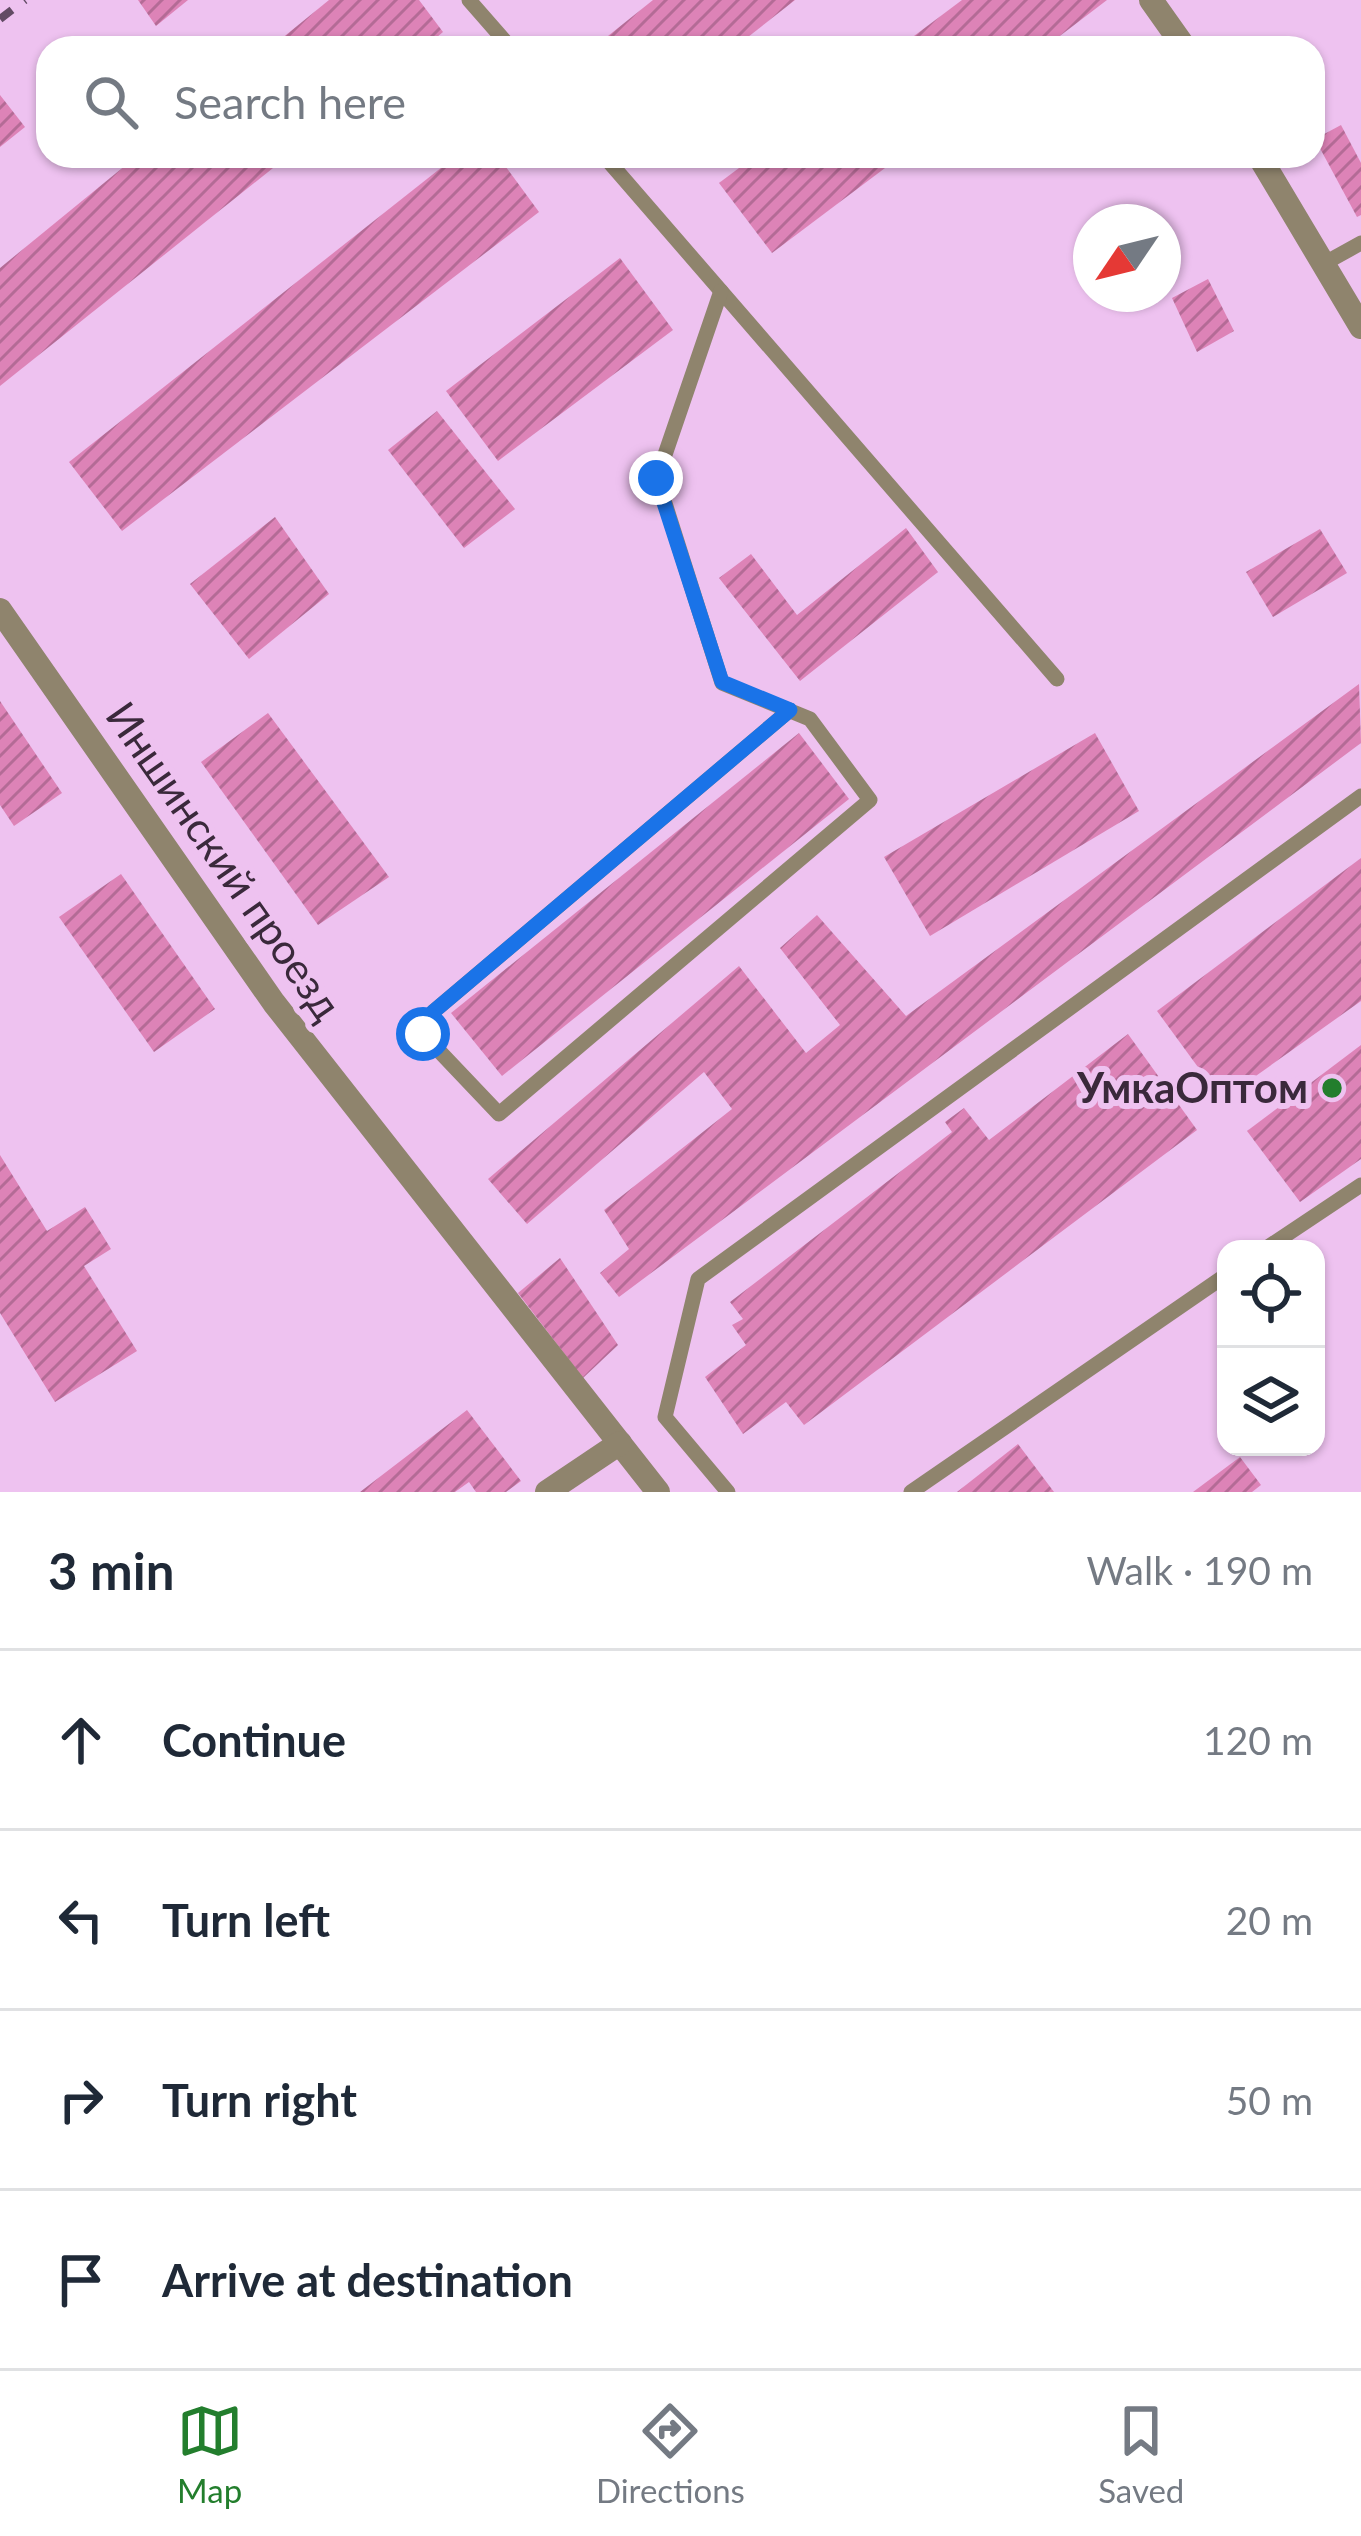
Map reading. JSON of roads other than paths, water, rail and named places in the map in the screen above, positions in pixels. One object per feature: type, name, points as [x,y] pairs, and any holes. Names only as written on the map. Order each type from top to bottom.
[{"type":"street","points":[[1151,0],[1176,36]]},
{"type":"street","points":[[1266,168],[1361,327]]},
{"type":"street","name":"Иншинский проезд","points":[[0,610],[274,1004],[658,1492]]},
{"type":"street","points":[[547,1492],[620,1443]]},
{"type":"lane","points":[[469,0],[500,36]]},
{"type":"lane","points":[[614,168],[1057,679]]},
{"type":"lane","points":[[1325,263],[1361,243]]},
{"type":"lane","points":[[722,291],[656,478],[722,682],[790,710],[810,719],[870,800],[499,1114],[423,1034],[433,1012],[790,710]]},
{"type":"lane","points":[[728,1492],[665,1418],[698,1279],[1361,796]]},
{"type":"lane","points":[[1278,1240],[1361,1185]]},
{"type":"lane","points":[[910,1492],[1217,1281]]},
{"type":"railway","points":[[0,19],[25,0]]},
{"type":"place","name":"УмкаОптом","points":[[1332,1088]]}]
